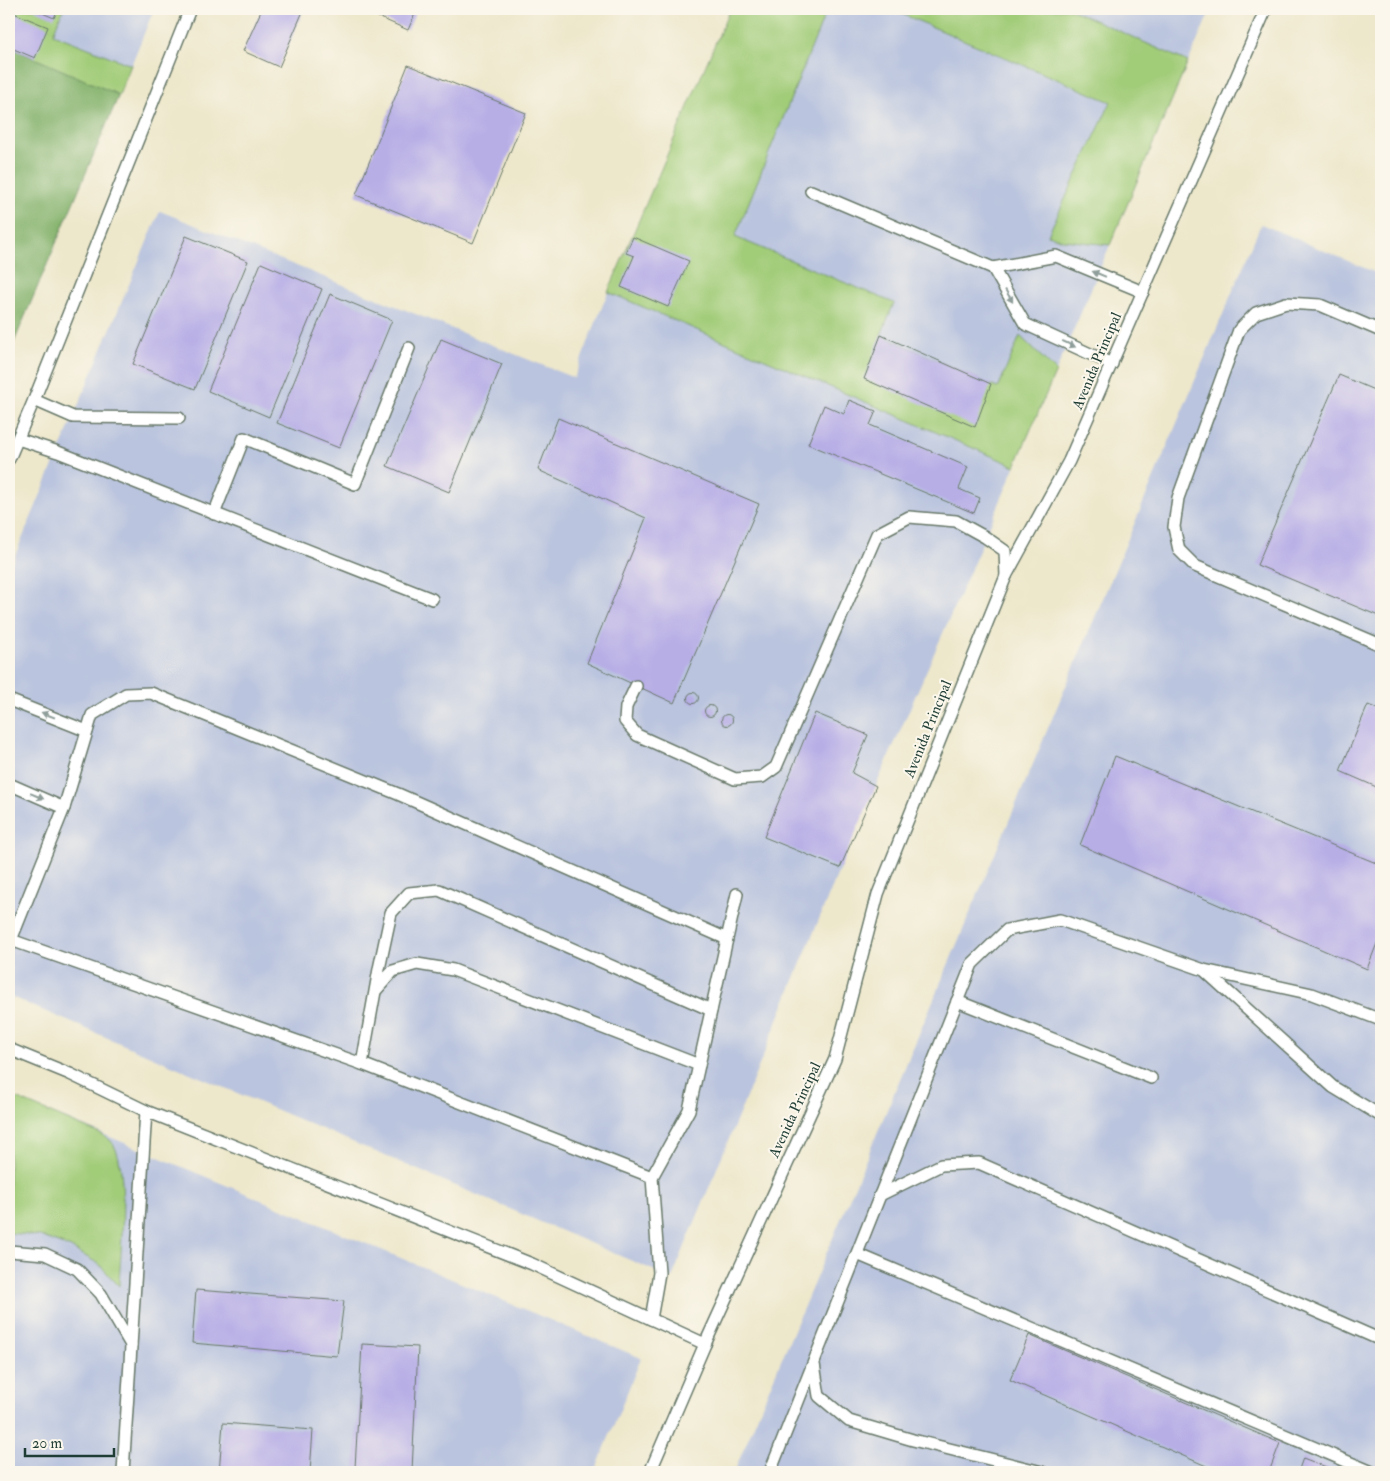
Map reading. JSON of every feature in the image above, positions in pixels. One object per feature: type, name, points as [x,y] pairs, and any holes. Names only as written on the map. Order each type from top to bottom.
[{"type":"lane","points":[[9,459],[190,9]]},
{"type":"lane","name":"Avenida Principal","points":[[650,1472],[705,1344],[835,1058],[878,894],[1006,576],[1069,461],[1266,9]]},
{"type":"lane","points":[[811,191],[993,268],[1056,256],[1143,292]]},
{"type":"lane","points":[[993,268],[1025,324],[1112,364]]},
{"type":"lane","points":[[1381,331],[1320,305],[1286,303],[1256,313],[1239,330],[1178,498],[1174,527],[1179,550],[1195,566],[1381,645]]},
{"type":"lane","points":[[214,514],[244,438],[354,484],[409,348]]},
{"type":"lane","points":[[34,400],[73,417],[179,418]]},
{"type":"lane","points":[[18,439],[67,456],[432,599]]},
{"type":"lane","points":[[636,686],[626,707],[625,721],[637,735],[735,779],[762,777],[776,767],[877,534],[909,517],[956,521],[1005,551],[1006,576]]},
{"type":"lane","points":[[652,1177],[362,1064],[10,940],[64,808],[92,715],[126,694],[151,693],[398,794],[727,939]]},
{"type":"lane","points":[[9,700],[87,731]]},
{"type":"lane","points":[[9,784],[64,808]]},
{"type":"lane","points":[[362,1064],[391,913],[409,893],[439,890],[711,1010]]},
{"type":"lane","points":[[651,1319],[659,1273],[652,1177],[689,1110],[737,894]]},
{"type":"lane","points":[[770,1472],[972,964],[1007,930],[1060,920],[1204,970],[1312,994],[1381,1020]]},
{"type":"lane","points":[[375,991],[393,971],[417,964],[453,970],[699,1065]]},
{"type":"lane","points":[[1204,970],[1333,1086],[1381,1116]]},
{"type":"lane","points":[[958,1001],[1151,1078]]},
{"type":"lane","points":[[9,1048],[70,1074],[146,1111],[532,1264],[705,1344]]},
{"type":"lane","points":[[123,1472],[146,1111]]},
{"type":"lane","points":[[880,1194],[941,1165],[980,1163],[1381,1340]]},
{"type":"lane","points":[[9,1251],[45,1254],[77,1269],[101,1294],[131,1345]]},
{"type":"lane","points":[[857,1254],[1372,1472]]},
{"type":"lane","points":[[814,1362],[819,1396],[849,1421],[914,1440],[1042,1472]]},
{"type":"shaded area","points":[[9,9],[154,9],[119,95],[9,47]]},
{"type":"shaded area","points":[[730,9],[1211,9],[985,537],[840,868],[672,1278],[9,996],[9,570],[160,211],[574,378],[608,292]]},
{"type":"shaded area","points":[[1261,224],[1381,275],[1381,1472],[734,1472]]},
{"type":"shaded area","points":[[9,1095],[641,1358],[595,1472],[9,1472]]},
{"type":"green space","points":[[9,9],[63,9],[53,34],[131,65],[119,95],[9,47]]},
{"type":"green space","points":[[730,9],[827,9],[735,237],[894,303],[881,335],[998,388],[1020,336],[1056,371],[1015,466],[608,292]]},
{"type":"green space","points":[[890,9],[1070,9],[1188,62],[1110,245],[1063,240],[1048,235],[1111,102]]},
{"type":"green space","points":[[9,47],[119,95],[9,354]]},
{"type":"green space","points":[[9,1095],[110,1140],[116,1151],[122,1187],[123,1209],[119,1286],[99,1264],[71,1248],[40,1236],[9,1233]]},
{"type":"building","points":[[33,9],[58,9],[54,18]]},
{"type":"building","points":[[262,9],[304,9],[279,67],[243,51]]},
{"type":"building","points":[[360,9],[417,9],[408,30]]},
{"type":"building","points":[[9,11],[48,27],[35,58],[9,47]]},
{"type":"building","points":[[408,65],[526,113],[473,243],[356,195]]},
{"type":"building","points":[[186,236],[248,261],[195,389],[133,364]]},
{"type":"building","points":[[633,237],[689,261],[668,307],[621,287],[634,256],[626,253]]},
{"type":"building","points":[[261,263],[322,289],[269,417],[208,391]]},
{"type":"building","points":[[330,294],[392,320],[339,448],[277,423]]},
{"type":"building","points":[[881,335],[991,384],[975,427],[864,379]]},
{"type":"building","points":[[441,339],[502,364],[449,492],[387,466]]},
{"type":"building","points":[[1339,375],[1381,393],[1381,617],[1257,565]]},
{"type":"building","points":[[849,400],[876,411],[870,425],[968,467],[959,489],[980,498],[974,513],[808,444],[824,405],[844,414]]},
{"type":"building","points":[[558,418],[759,504],[674,703],[587,663],[646,518],[538,470]]},
{"type":"building","points":[[691,693],[695,693],[698,698],[697,702],[691,703],[688,700],[688,696]]},
{"type":"building","points":[[1368,705],[1381,710],[1381,789],[1340,771]]},
{"type":"building","points":[[708,706],[712,706],[715,711],[714,715],[708,716],[705,713],[705,709]]},
{"type":"building","points":[[815,713],[868,735],[852,773],[876,786],[840,868],[764,837]]},
{"type":"building","points":[[725,715],[729,715],[732,720],[731,724],[725,725],[722,722],[722,718]]},
{"type":"building","points":[[1115,756],[1381,865],[1381,933],[1367,969],[1080,845]]},
{"type":"building","points":[[196,1290],[344,1301],[337,1356],[192,1343]]},
{"type":"building","points":[[1029,1335],[1280,1443],[1269,1472],[1220,1472],[1010,1380]]},
{"type":"building","points":[[362,1344],[418,1347],[412,1471],[355,1468]]},
{"type":"building","points":[[223,1423],[313,1430],[310,1472],[219,1472]]},
{"type":"building","points":[[1303,1458],[1339,1472],[1298,1472]]}]
